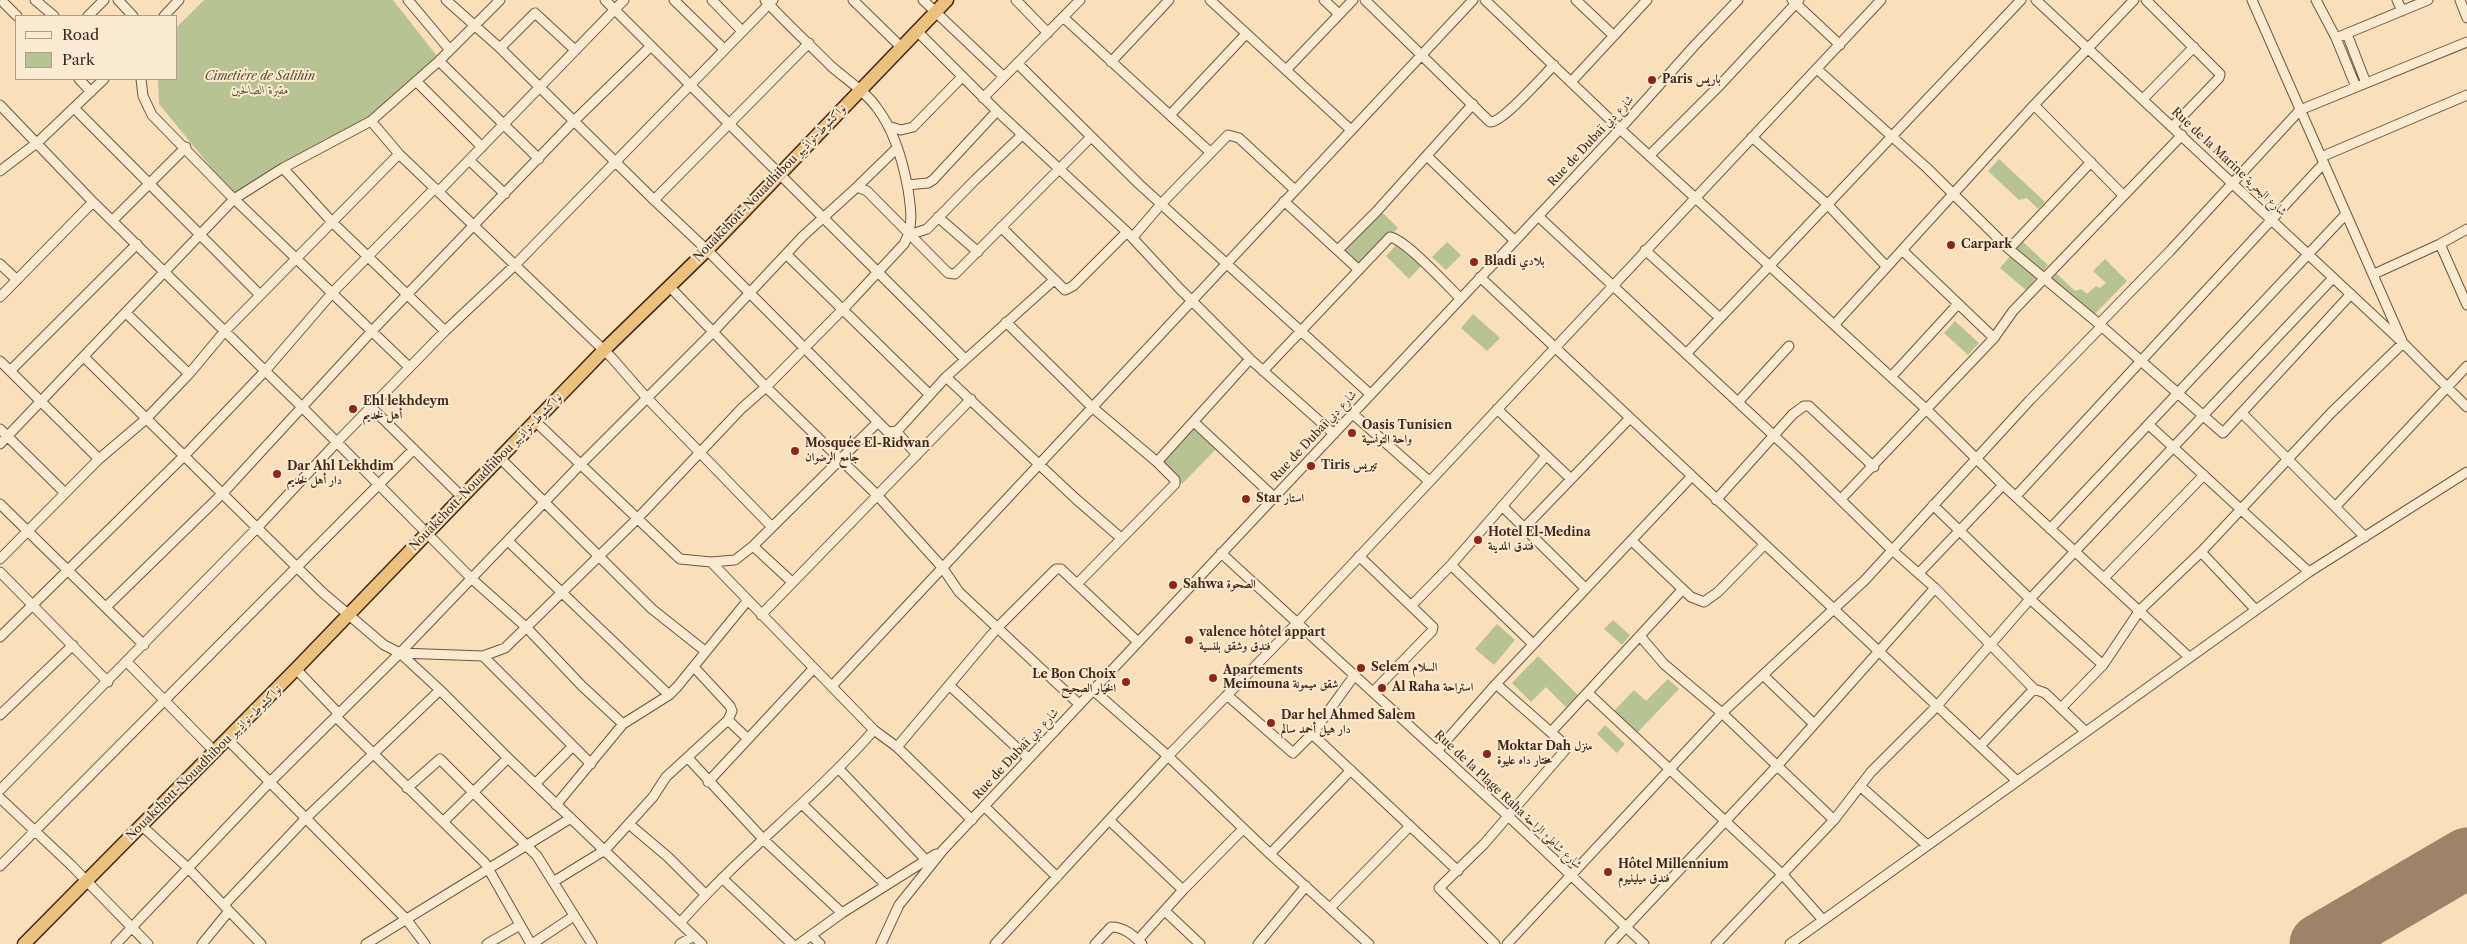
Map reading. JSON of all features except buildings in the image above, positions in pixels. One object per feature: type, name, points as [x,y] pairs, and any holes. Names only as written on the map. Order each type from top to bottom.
[{"type":"highway","name":"Nouakchott-Nouadhibou نواكشوط-نواذيبو","points":[[24,944],[296,669],[604,350],[707,250],[947,0]]},
{"type":"street","points":[[34,0],[53,15]]},
{"type":"street","points":[[89,15],[104,0]]},
{"type":"street","points":[[118,0],[132,15]]},
{"type":"street","points":[[165,15],[180,0]]},
{"type":"street","points":[[408,0],[450,50]]},
{"type":"street","points":[[446,0],[476,25],[707,250],[888,432],[896,431],[924,404],[930,394],[946,377],[1054,280]]},
{"type":"street","points":[[0,444],[202,235],[234,199],[283,168],[370,121],[439,61],[500,0]]},
{"type":"street","points":[[605,0],[690,84],[728,125],[824,217],[965,359]]},
{"type":"street","points":[[0,637],[185,456],[266,371],[333,292],[469,160],[624,0]]},
{"type":"street","points":[[674,0],[724,49]]},
{"type":"street","points":[[712,0],[742,30]]},
{"type":"street","points":[[854,0],[900,47]]},
{"type":"street","points":[[923,0],[1004,77]]},
{"type":"street","points":[[983,98],[1080,0]]},
{"type":"street","points":[[1111,62],[1169,0]]},
{"type":"street","points":[[1210,0],[1352,130]]},
{"type":"street","points":[[1324,0],[1339,14]]},
{"type":"street","points":[[1287,70],[1353,0]]},
{"type":"street","points":[[1365,0],[1494,122],[1511,109],[1554,66]]},
{"type":"street","points":[[832,686],[1473,0]]},
{"type":"street","points":[[1485,0],[1620,129],[1697,197],[1926,409],[2003,485],[2190,657]]},
{"type":"street","points":[[1576,0],[1614,36]]},
{"type":"street","points":[[1571,82],[1647,0]]},
{"type":"street","name":"Rue de Dubaï شارع دبي","points":[[881,944],[899,904],[943,850],[1620,129],[1738,0]]},
{"type":"street","points":[[995,944],[1168,756],[1298,622],[1611,286],[1818,70],[1881,0]]},
{"type":"street","points":[[1686,354],[2021,0]]},
{"type":"street","name":"Rue de la Marine شارع البحرية","points":[[2036,0],[2273,220],[2403,343],[2467,407]]},
{"type":"street","points":[[1834,325],[2034,105],[2134,0]]},
{"type":"street","points":[[2146,0],[2219,70],[2219,78],[2173,126]]},
{"type":"street","points":[[2061,708],[2103,665],[2140,610],[2201,552],[2288,458],[2403,343],[2252,0]]},
{"type":"street","points":[[2316,0],[2336,38],[2356,87]]},
{"type":"street","points":[[2397,0],[2402,11]]},
{"type":"street","points":[[2336,38],[2428,0]]},
{"type":"street","points":[[2460,0],[2467,18]]},
{"type":"street","points":[[0,790],[144,645],[445,331],[514,266],[769,1],[878,109],[888,126],[907,184],[912,217],[909,235],[904,244],[766,387],[742,408],[637,519],[506,648],[483,656],[400,653]]},
{"type":"street","points":[[1019,1],[1048,33]]},
{"type":"street","points":[[1650,154],[1721,84],[1796,1],[1840,46]]},
{"type":"street","points":[[4,4],[16,15]]},
{"type":"street","points":[[500,48],[536,13],[575,50]]},
{"type":"street","points":[[1063,17],[1210,152]]},
{"type":"street","points":[[917,31],[983,98],[1130,234],[1191,300],[1250,359],[1334,434]]},
{"type":"street","points":[[1170,115],[1246,34]]},
{"type":"street","points":[[2347,34],[2366,83]]},
{"type":"street","points":[[654,200],[809,42]]},
{"type":"street","points":[[1507,944],[1569,874],[1722,713],[1865,580],[2101,327],[2099,324],[2300,110],[2467,42]]},
{"type":"street","points":[[106,607],[222,493],[303,408],[372,331],[574,121],[651,46]]},
{"type":"street","points":[[2143,99],[2194,47]]},
{"type":"street","points":[[439,61],[539,159]]},
{"type":"street","points":[[1018,64],[1091,137],[1370,394]]},
{"type":"street","points":[[1818,70],[1954,195],[2009,249],[2045,277],[2223,433],[2351,294]]},
{"type":"street","points":[[888,126],[901,130],[913,127],[962,77]]},
{"type":"street","points":[[80,80],[91,92]]},
{"type":"street","points":[[0,171],[38,142],[103,80]]},
{"type":"street","points":[[141,80],[143,96],[148,110],[186,147],[234,199],[333,292],[409,368]]},
{"type":"street","points":[[416,81],[482,146]]},
{"type":"street","points":[[2016,496],[2273,220],[2323,160],[2467,95]]},
{"type":"street","points":[[1338,250],[1427,156],[1473,104]]},
{"type":"street","points":[[0,105],[38,142],[93,202],[266,371],[472,579],[527,628],[582,686],[623,724]]},
{"type":"street","points":[[2034,105],[2123,195]]},
{"type":"street","points":[[74,108],[260,295]]},
{"type":"street","points":[[907,184],[928,183],[933,180],[997,111]]},
{"type":"street","points":[[370,121],[399,154],[604,350],[646,397],[771,526]]},
{"type":"street","points":[[909,235],[923,232],[1022,135]]},
{"type":"street","points":[[1001,227],[1065,290],[1073,286],[1130,234],[1228,135],[1239,138],[1295,190]]},
{"type":"street","points":[[1841,500],[1994,338],[2013,311],[2182,135]]},
{"type":"street","points":[[857,187],[867,191],[948,272],[955,274],[1058,168],[1091,137]]},
{"type":"street","points":[[1752,137],[1827,204],[1886,266]]},
{"type":"street","points":[[113,220],[186,147]]},
{"type":"street","points":[[116,944],[130,927],[400,653],[646,397],[713,332],[786,254],[896,149]]},
{"type":"street","points":[[0,559],[99,459],[146,419],[189,374],[224,332],[399,154]]},
{"type":"street","points":[[1427,156],[1514,241]]},
{"type":"street","points":[[469,160],[505,194]]},
{"type":"street","points":[[2009,249],[2091,162]]},
{"type":"street","points":[[283,168],[332,222],[445,331]]},
{"type":"street","points":[[1284,201],[1359,270]]},
{"type":"street","points":[[0,297],[93,202]]},
{"type":"street","points":[[2050,529],[2346,214]]},
{"type":"street","points":[[1538,216],[1611,286],[1775,436],[1892,550],[1919,573],[2034,689],[2045,693],[2086,732]]},
{"type":"street","points":[[938,217],[978,252]]},
{"type":"street","points":[[2374,274],[2440,244],[2467,229]]},
{"type":"street","points":[[1263,371],[1390,237],[1397,238],[1460,298]]},
{"type":"street","points":[[10,371],[137,244]]},
{"type":"street","points":[[2440,244],[2467,305]]},
{"type":"street","points":[[1645,250],[1720,318]]},
{"type":"street","points":[[1902,250],[1994,338]]},
{"type":"street","points":[[786,254],[930,394]]},
{"type":"street","points":[[0,264],[17,280]]},
{"type":"street","points":[[1480,277],[1764,546],[1880,651],[1936,707],[2016,780]]},
{"type":"street","points":[[1716,944],[1834,820],[1860,786],[1936,707],[2030,598],[2076,552],[2171,446],[2333,278]]},
{"type":"street","points":[[669,286],[766,387],[877,495],[942,567],[959,592],[1079,704]]},
{"type":"street","points":[[1891,377],[1958,304]]},
{"type":"street","points":[[126,313],[189,374]]},
{"type":"street","points":[[1006,322],[1092,407],[1174,478],[1175,484],[1076,584]]},
{"type":"street","points":[[1738,402],[1789,346]]},
{"type":"street","points":[[84,357],[295,566],[347,615],[384,645],[400,653],[440,690],[556,805],[702,944]]},
{"type":"street","points":[[1157,462],[1250,359]]},
{"type":"street","points":[[0,361],[99,459]]},
{"type":"street","points":[[2336,506],[2467,366]]},
{"type":"street","points":[[946,377],[1121,538]]},
{"type":"street","points":[[761,615],[971,399]]},
{"type":"street","points":[[1716,500],[1799,408],[1809,406],[1874,466]]},
{"type":"street","points":[[371,407],[462,497]]},
{"type":"street","points":[[1497,409],[1571,479]]},
{"type":"street","points":[[2242,413],[2365,537]]},
{"type":"street","points":[[1353,414],[1429,481]]},
{"type":"street","points":[[1524,528],[1630,418]]},
{"type":"street","points":[[535,421],[680,559],[711,562],[735,560],[752,546],[878,422]]},
{"type":"street","points":[[1194,422],[1274,497]]},
{"type":"street","points":[[2149,425],[2309,572]]},
{"type":"street","points":[[0,429],[65,493]]},
{"type":"street","points":[[896,431],[916,455]]},
{"type":"street","points":[[0,866],[165,702],[295,566],[414,449]]},
{"type":"street","points":[[1411,606],[1451,565],[1546,456]]},
{"type":"street","points":[[500,458],[652,609],[705,650]]},
{"type":"street","points":[[1790,944],[2016,780],[2309,572],[2467,472]]},
{"type":"street","points":[[2104,578],[2204,476]]},
{"type":"street","points":[[1437,751],[1533,644],[1691,477]]},
{"type":"street","points":[[1919,573],[2003,485]]},
{"type":"street","points":[[0,504],[144,645]]},
{"type":"street","points":[[1933,505],[1958,531],[2103,665]]},
{"type":"street","points":[[1502,506],[1585,588]]},
{"type":"street","points":[[508,541],[669,695]]},
{"type":"street","points":[[1632,541],[1695,600],[1704,602],[1718,592],[1764,546]]},
{"type":"street","points":[[752,546],[792,582]]},
{"type":"street","points":[[2201,552],[2256,610]]},
{"type":"street","name":"Rue de la Plage Raha شارع شاطئ الراحة","points":[[1221,553],[1508,816],[1644,944]]},
{"type":"street","points":[[1359,556],[1431,623],[1432,630],[1373,692]]},
{"type":"street","points":[[711,562],[874,730],[896,748],[972,820]]},
{"type":"street","points":[[1451,565],[1533,644]]},
{"type":"street","points":[[896,748],[998,628],[1054,570],[1061,569],[1138,642]]},
{"type":"street","points":[[0,572],[108,682]]},
{"type":"street","points":[[1610,944],[1777,766],[1934,588]]},
{"type":"street","points":[[1551,732],[1683,589]]},
{"type":"street","points":[[556,805],[623,724],[669,695],[748,600]]},
{"type":"street","points":[[1640,636],[1664,664],[1722,713],[1834,820]]},
{"type":"street","points":[[0,714],[73,645]]},
{"type":"street","points":[[483,656],[591,764]]},
{"type":"street","points":[[126,662],[214,751]]},
{"type":"street","points":[[553,882],[605,850],[653,797],[666,777],[728,720],[732,711],[730,706],[694,667]]},
{"type":"street","points":[[708,782],[814,668]]},
{"type":"street","points":[[296,669],[372,753],[482,859],[531,944],[574,916]]},
{"type":"street","points":[[1763,675],[1814,724]]},
{"type":"street","points":[[1226,695],[1289,752],[1296,752],[1312,734],[1354,676]]},
{"type":"street","points":[[1495,944],[1439,888],[1508,816],[1566,749],[1563,742],[1496,684]]},
{"type":"street","points":[[949,685],[1028,758]]},
{"type":"street","points":[[1980,746],[2034,689]]},
{"type":"street","points":[[202,944],[227,908],[306,818],[440,690]]},
{"type":"street","points":[[1093,690],[1168,756],[1243,829],[1369,944]]},
{"type":"street","points":[[1588,693],[1782,875],[1823,920]]},
{"type":"street","points":[[728,720],[748,739]]},
{"type":"street","points":[[680,923],[705,894],[839,770],[874,730]]},
{"type":"street","points":[[1312,734],[1458,870]]},
{"type":"street","points":[[227,739],[406,919],[425,944]]},
{"type":"street","points":[[535,784],[573,746]]},
{"type":"street","points":[[443,822],[508,758]]},
{"type":"street","points":[[688,758],[708,782],[764,840],[842,913]]},
{"type":"street","points":[[407,788],[440,759],[528,845],[592,944]]},
{"type":"street","points":[[839,770],[926,860]]},
{"type":"street","points":[[1270,854],[1350,770]]},
{"type":"street","points":[[1860,786],[1927,845]]},
{"type":"street","points":[[0,798],[35,830],[148,944]]},
{"type":"street","points":[[802,804],[886,885]]},
{"type":"street","points":[[984,806],[1057,877]]},
{"type":"street","points":[[366,944],[571,818]]},
{"type":"street","points":[[1109,820],[1183,890]]},
{"type":"street","points":[[629,824],[668,857],[705,894]]},
{"type":"street","points":[[142,826],[188,868],[261,944]]},
{"type":"street","points":[[1330,908],[1410,826]]},
{"type":"street","points":[[1095,944],[1111,927],[1123,928],[1140,942],[1183,890],[1243,829]]},
{"type":"street","points":[[799,944],[842,913],[943,850]]},
{"type":"street","points":[[722,878],[792,944]]},
{"type":"street","points":[[1258,944],[1306,886]]},
{"type":"street","points":[[1165,911],[1200,944]]},
{"type":"street","points":[[487,944],[520,925]]},
{"type":"street","points":[[811,935],[820,944]]},
{"type":"street","points":[[680,944],[694,936]]},
{"type":"green space","name":"Cimetière de Salihin مقبرة الصالحين","points":[[204,0],[393,0],[437,56],[363,125],[232,193],[159,104],[158,80],[178,80],[178,26]]},
{"type":"green space","points":[[1999,159],[2045,202],[2038,209],[2027,198],[2019,200],[1988,171]]},
{"type":"green space","points":[[1382,212],[1398,228],[1358,266],[1342,251]]},
{"type":"green space","points":[[1447,242],[1461,255],[1446,270],[1432,257]]},
{"type":"green space","points":[[2023,242],[2048,265],[2043,272],[2015,250]]},
{"type":"green space","points":[[1398,243],[1422,265],[1409,279],[1386,256]]},
{"type":"green space","points":[[2011,255],[2037,277],[2026,290],[2000,268]]},
{"type":"green space","points":[[2105,259],[2127,281],[2092,317],[2051,278],[2056,273],[2075,291],[2081,289],[2087,294],[2096,286],[2100,288],[2106,283],[2093,271]]},
{"type":"green space","points":[[1473,314],[1500,338],[1487,351],[1461,328]]},
{"type":"green space","points":[[1955,321],[1979,343],[1968,355],[1944,333]]},
{"type":"green space","points":[[1192,424],[1219,446],[1182,484],[1159,463]]},
{"type":"green space","points":[[1613,620],[1630,635],[1622,645],[1604,629]]},
{"type":"green space","points":[[1497,624],[1515,640],[1494,665],[1475,649]]},
{"type":"green space","points":[[1538,656],[1578,695],[1566,707],[1546,687],[1531,702],[1512,683]]},
{"type":"green space","points":[[1668,679],[1679,689],[1636,734],[1613,712],[1634,690],[1646,701]]},
{"type":"green space","points":[[1605,725],[1625,744],[1617,753],[1597,734]]},
{"type":"runway","points":[[2320,944],[2467,858]]},
{"type":"place","name":"Paris باريس","points":[[1652,80]]},
{"type":"place","name":"Carpark","points":[[1951,245]]},
{"type":"place","name":"Bladi بلادي","points":[[1474,262]]},
{"type":"place","name":"Ehl lekhdeym أهل لخديم","points":[[353,409]]},
{"type":"place","name":"Oasis Tunisien واحة التونسية","points":[[1352,433]]},
{"type":"place","name":"Mosquée El-Ridwan جامع الرضوان","points":[[795,451]]},
{"type":"place","name":"Tiris تيريس","points":[[1311,466]]},
{"type":"place","name":"Dar Ahl Lekhdim دار أهل لخديم","points":[[277,474]]},
{"type":"place","name":"Star استار","points":[[1246,499]]},
{"type":"place","name":"Hotel El-Medina فندق المدينة","points":[[1478,540]]},
{"type":"place","name":"Sahwa الصحوة","points":[[1173,585]]},
{"type":"place","name":"valence hôtel appart فندق وشقق بلنسية","points":[[1189,640]]},
{"type":"place","name":"Selem السلام","points":[[1361,668]]},
{"type":"place","name":"Apartements Meimouna شقق ميمونة","points":[[1213,678]]},
{"type":"place","name":"Le Bon Choix الخيار الصحيح","points":[[1126,682]]},
{"type":"place","name":"Al Raha استراحة","points":[[1382,688]]},
{"type":"place","name":"Dar hel Ahmed Salem دار هيل أحمد سالم","points":[[1271,723]]},
{"type":"place","name":"Moktar Dah منزل مختار داه عليوة","points":[[1487,754]]},
{"type":"place","name":"Hôtel Millennium فندق ميلينيوم","points":[[1608,872]]}]
